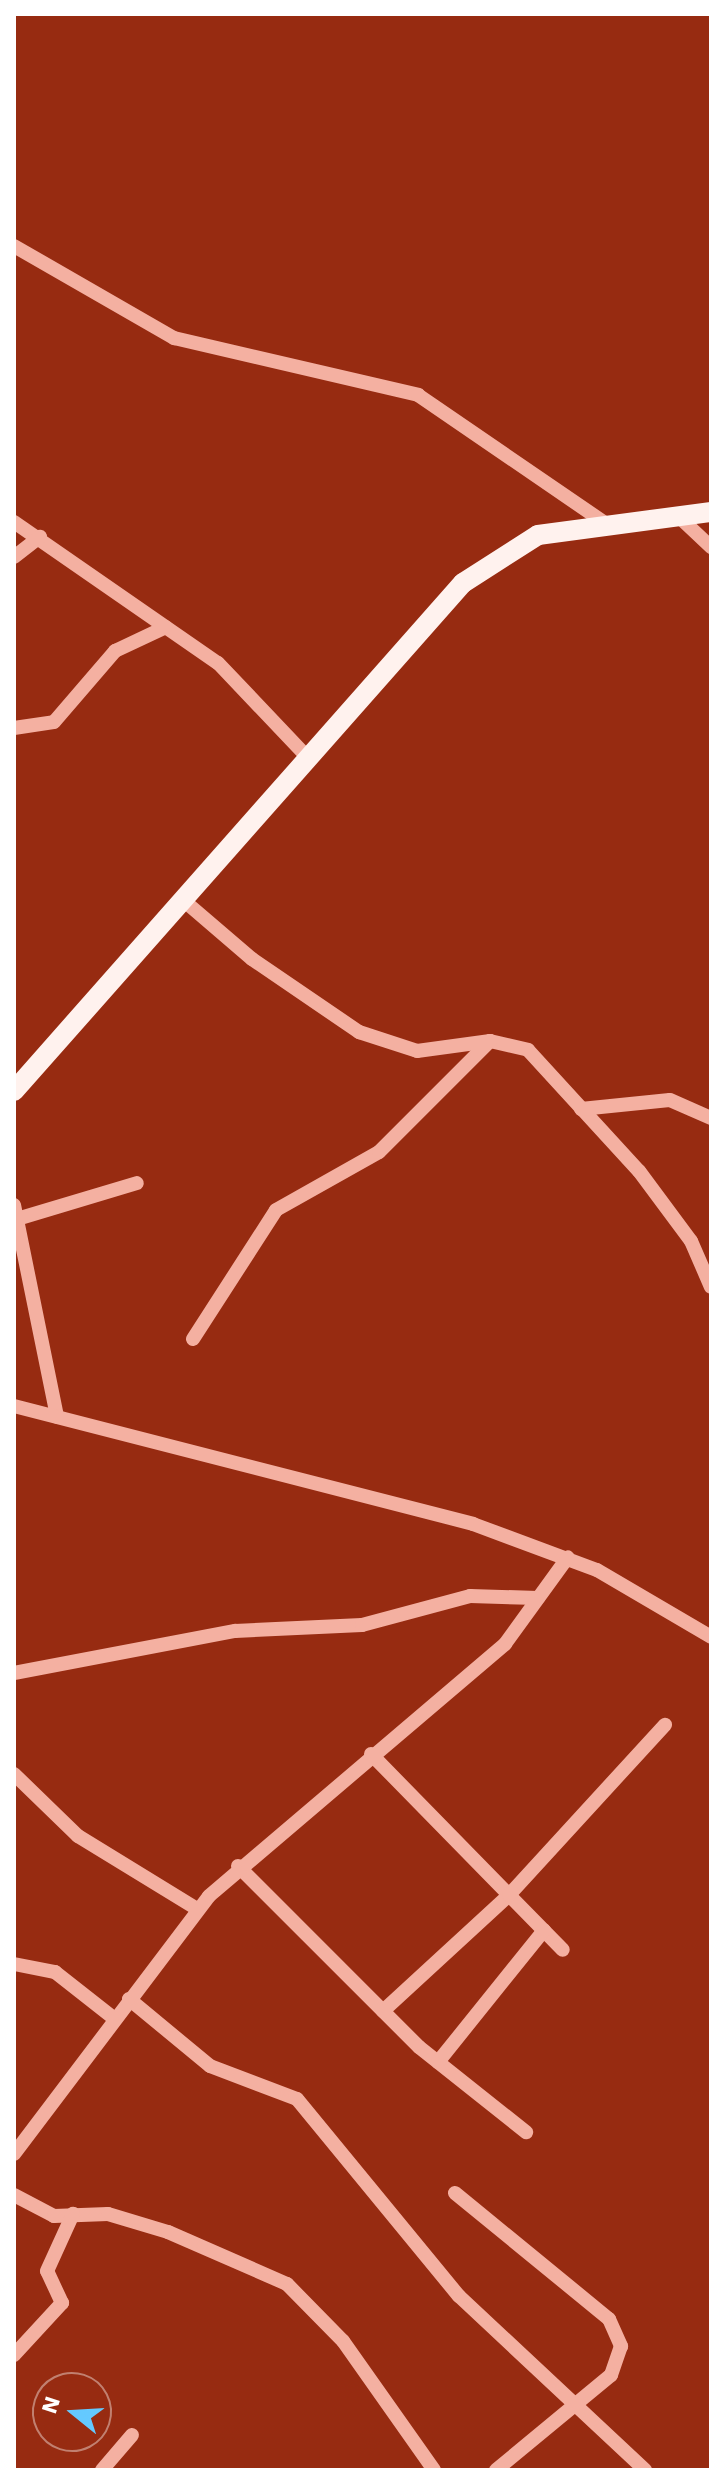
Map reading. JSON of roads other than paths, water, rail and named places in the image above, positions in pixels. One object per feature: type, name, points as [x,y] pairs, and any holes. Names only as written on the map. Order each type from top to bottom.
[{"type":"main road","points":[[14,1091],[463,583],[538,535],[605,523],[711,512]]},
{"type":"street","points":[[14,246],[174,338],[418,395],[605,523]]},
{"type":"street","points":[[677,515],[711,547]]},
{"type":"street","points":[[14,522],[40,537],[166,627],[253,694],[308,758]]},
{"type":"street","points":[[14,557],[40,537]]},
{"type":"street","points":[[14,728],[54,722],[115,651],[166,627]]},
{"type":"street","points":[[182,899],[252,959],[359,1032],[417,1051],[490,1041],[528,1050],[691,1241],[711,1287]]},
{"type":"street","points":[[193,1339],[276,1210],[379,1152],[490,1041]]},
{"type":"street","points":[[581,1109],[670,1100],[711,1118]]},
{"type":"street","points":[[57,1417],[15,1212],[137,1183]]},
{"type":"street","points":[[14,1406],[473,1524],[568,1557],[711,1637]]},
{"type":"street","points":[[14,2154],[197,1909],[238,1866],[505,1644],[568,1557]]},
{"type":"street","points":[[14,1673],[235,1631],[362,1625],[470,1596],[538,1598]]},
{"type":"street","points":[[383,2011],[509,1895],[665,1725]]},
{"type":"street","points":[[371,1754],[563,1950]]},
{"type":"street","points":[[14,1774],[78,1836],[197,1909]]},
{"type":"street","points":[[238,1866],[438,2062],[526,2132]]},
{"type":"street","points":[[438,2062],[544,1930]]},
{"type":"street","points":[[14,1964],[55,1972],[115,2019]]},
{"type":"street","points":[[129,1999],[210,2066],[297,2099],[459,2296],[645,2470]]},
{"type":"street","points":[[455,2193],[617,2331],[621,2346],[611,2375],[496,2470]]},
{"type":"street","points":[[14,2195],[47,2214],[108,2214],[168,2232],[287,2284],[343,2341],[434,2470]]},
{"type":"street","points":[[14,2355],[62,2303],[46,2274],[73,2214]]},
{"type":"street","points":[[102,2470],[132,2435]]}]
